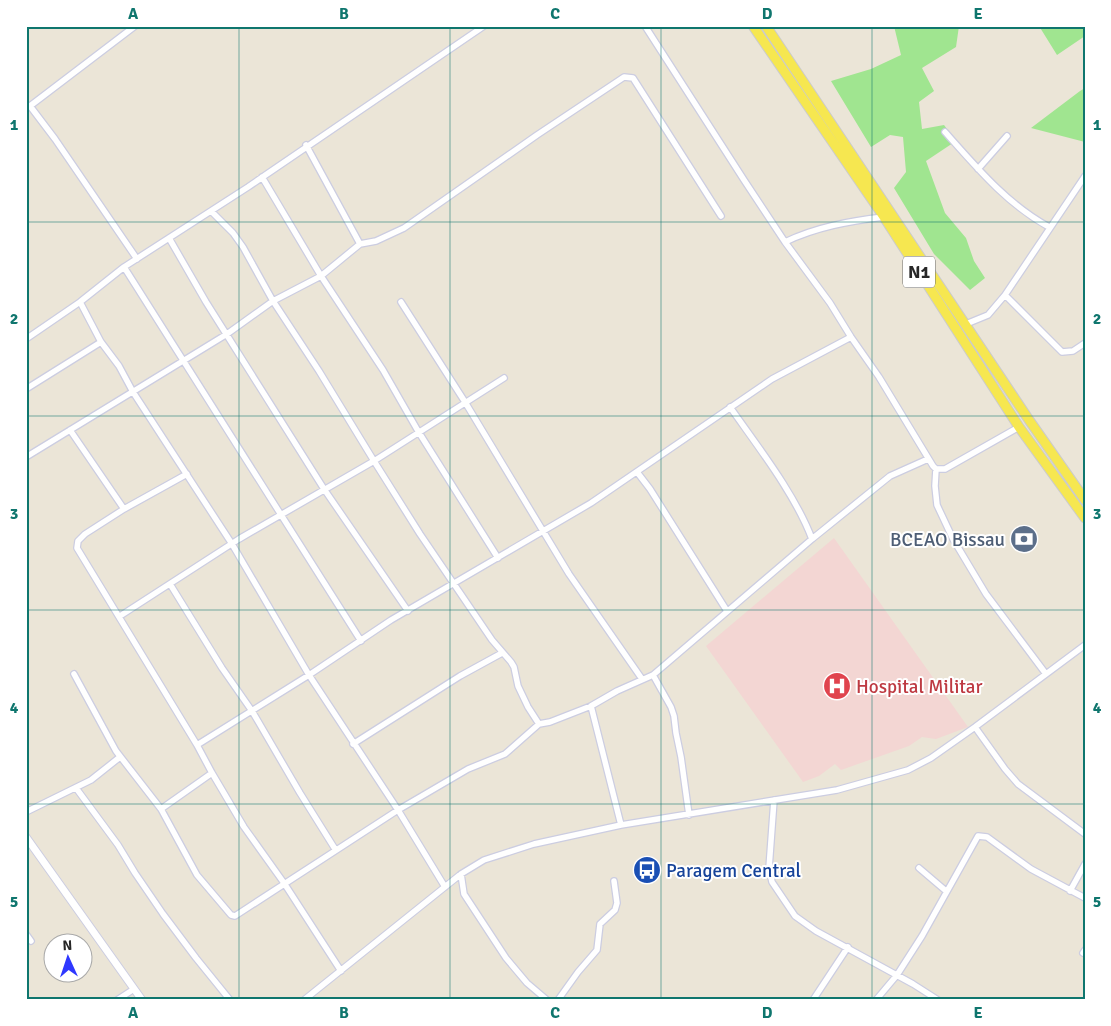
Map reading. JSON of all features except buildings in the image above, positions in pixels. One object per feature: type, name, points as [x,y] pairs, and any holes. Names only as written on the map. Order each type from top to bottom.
[{"type":"main road","name":"N1","points":[[753,26],[884,218],[1019,427],[1085,518]]},
{"type":"main road","name":"N1","points":[[766,26],[1029,420],[1085,500]]},
{"type":"street","points":[[134,26],[28,104],[136,259]]},
{"type":"street","points":[[26,339],[80,302],[124,267],[262,177],[306,145],[484,26]]},
{"type":"street","points":[[645,26],[785,242],[830,303],[936,469],[934,486],[937,505],[953,539],[986,594],[1046,674]]},
{"type":"street","points":[[26,457],[227,334],[273,301],[321,276],[360,244],[376,241],[404,228],[624,77],[634,78],[721,216]]},
{"type":"street","points":[[945,132],[978,169],[1017,206],[1034,219],[1049,227]]},
{"type":"street","points":[[978,169],[1007,136]]},
{"type":"street","points":[[306,145],[360,244]]},
{"type":"street","points":[[966,324],[988,315],[1005,295],[1085,176]]},
{"type":"street","points":[[262,177],[321,276],[378,362],[418,431],[498,558]]},
{"type":"street","points":[[211,211],[233,233],[243,247],[273,301],[320,371],[374,461],[454,585],[514,667],[518,686],[539,724]]},
{"type":"street","points":[[785,242],[799,235],[831,226],[884,218]]},
{"type":"street","points":[[169,238],[206,302],[324,489],[408,611]]},
{"type":"street","points":[[124,267],[361,641]]},
{"type":"street","points":[[1005,295],[1062,352],[1073,351],[1085,343]]},
{"type":"street","points":[[80,302],[101,342],[119,366],[133,392],[232,544],[309,676],[398,810],[445,887]]},
{"type":"street","points":[[402,302],[583,595],[642,679]]},
{"type":"street","points":[[197,744],[309,676],[408,611],[591,503],[772,379],[851,337]]},
{"type":"street","points":[[26,389],[101,342]]},
{"type":"street","points":[[120,616],[232,544],[374,461],[418,431],[504,378]]},
{"type":"street","points":[[730,407],[775,472],[806,522],[812,539]]},
{"type":"street","points":[[936,469],[945,469],[951,466],[1019,427]]},
{"type":"street","points":[[70,430],[124,509]]},
{"type":"street","points":[[74,674],[120,757],[161,808],[197,875],[231,915],[235,916],[398,810],[468,769],[505,754],[539,724],[550,722],[591,706],[617,691],[653,675],[812,539],[890,476],[928,459]]},
{"type":"street","points":[[637,472],[650,489],[727,611]]},
{"type":"street","points":[[187,474],[124,509],[85,534],[77,544],[80,554],[120,616],[197,744],[244,827],[284,883],[341,971]]},
{"type":"street","points":[[170,584],[222,668],[252,711],[300,793],[336,849]]},
{"type":"street","points":[[304,1000],[461,874],[484,860],[534,844],[622,825],[837,790],[908,770],[931,758],[975,727],[1085,645]]},
{"type":"street","points":[[353,744],[460,676],[502,653]]},
{"type":"street","points":[[653,675],[674,716],[689,815]]},
{"type":"street","points":[[591,706],[622,825]]},
{"type":"street","points":[[975,727],[1018,784],[1085,834]]},
{"type":"street","points":[[26,812],[101,774],[120,757]]},
{"type":"street","points":[[161,808],[212,773]]},
{"type":"street","points":[[76,788],[118,844],[134,872],[163,914],[230,1000]]},
{"type":"street","points":[[774,800],[768,868],[772,882],[795,916],[816,931],[848,947],[938,1000]]},
{"type":"street","points":[[876,1000],[897,975],[922,936],[978,836],[987,837],[1031,869],[1085,898]]},
{"type":"street","points":[[26,837],[142,1000]]},
{"type":"street","points":[[1070,891],[1085,864]]},
{"type":"street","points":[[919,868],[946,891]]},
{"type":"street","points":[[461,874],[464,894],[506,958],[527,983],[547,1000]]},
{"type":"street","points":[[558,1000],[597,950],[600,924],[615,910],[618,903],[614,881]]},
{"type":"street","points":[[26,934],[31,942]]},
{"type":"street","points":[[813,1000],[848,947]]},
{"type":"street","points":[[117,1000],[134,989]]},
{"type":"shaded area","name":"Hospital Militar","points":[[834,538],[968,727],[936,739],[922,737],[909,746],[841,770],[835,764],[819,776],[803,782],[706,646]]},
{"type":"green space","points":[[894,26],[959,26],[956,47],[922,68],[934,91],[919,102],[922,129],[944,125],[956,141],[926,161],[945,213],[966,238],[974,261],[985,278],[970,290],[934,254],[894,188],[906,172],[903,137],[890,135],[871,147],[831,81],[871,69],[901,55]]},
{"type":"green space","points":[[1039,26],[1085,26],[1085,36],[1057,55]]},
{"type":"green space","points":[[1085,88],[1085,142],[1031,128],[1080,91]]},
{"type":"place","name":"BCEAO Bissau","points":[[1024,539]]},
{"type":"place","name":"Hospital Militar","points":[[837,686]]},
{"type":"place","name":"Paragem Central","points":[[647,870]]}]
